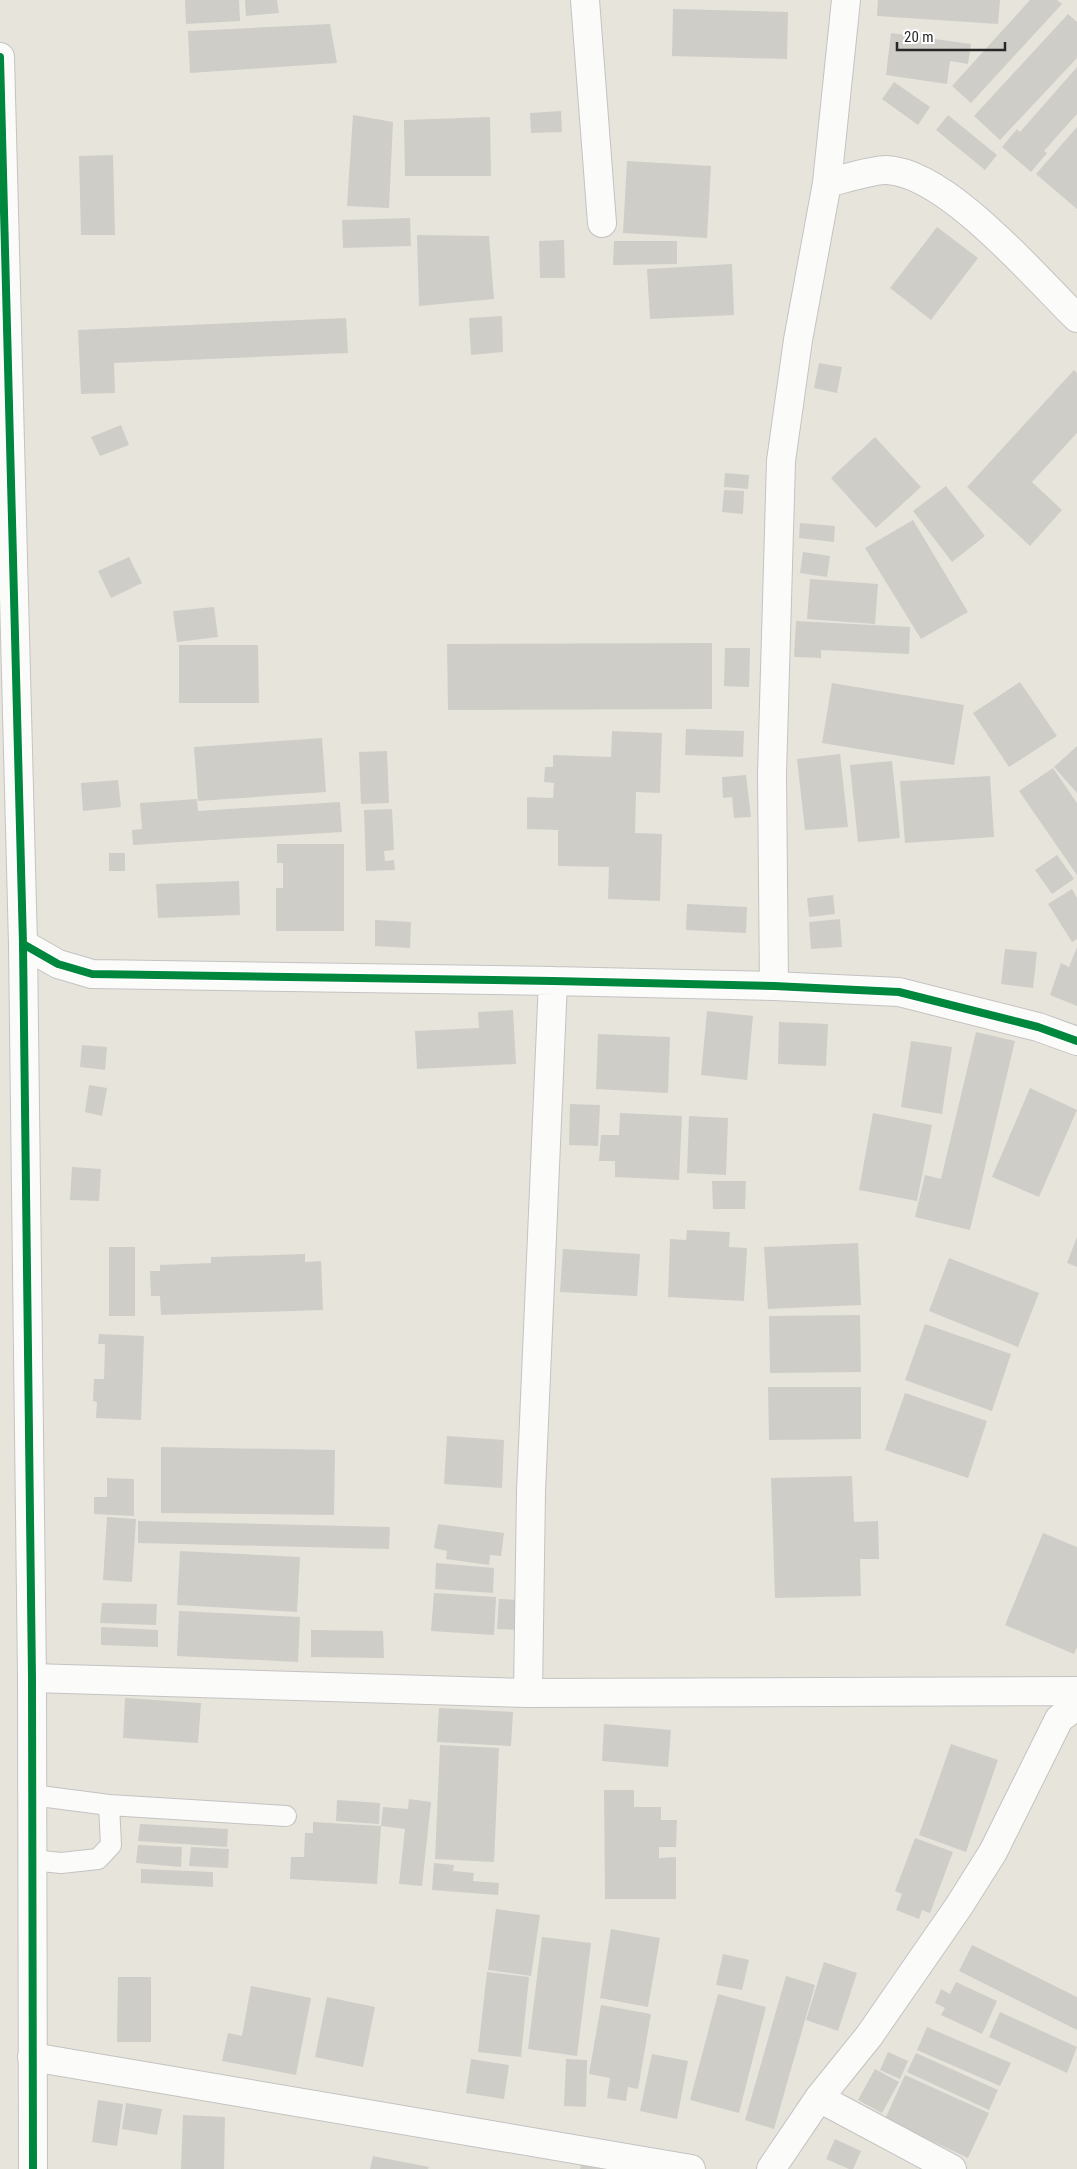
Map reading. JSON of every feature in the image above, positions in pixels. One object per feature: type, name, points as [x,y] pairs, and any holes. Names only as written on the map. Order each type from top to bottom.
[{"type":"street","points":[[585,0],[602,223]]},
{"type":"street","points":[[774,986],[772,774],[780,461],[798,340],[827,183],[846,0]]},
{"type":"street","points":[[0,57],[23,944],[32,1678],[33,2169]]},
{"type":"street","points":[[827,183],[886,170],[920,178],[972,213],[1077,318]]},
{"type":"street","points":[[23,944],[58,964],[92,974],[553,981],[774,986],[899,992],[1038,1027],[1077,1041]]},
{"type":"street","points":[[528,1693],[531,1491],[553,981]]},
{"type":"street","points":[[32,1678],[528,1693],[1077,1691]]},
{"type":"street","points":[[771,2169],[820,2098],[869,2036],[959,1906],[993,1852],[1059,1719],[1077,1705]]},
{"type":"street","points":[[32,2057],[691,2169]]},
{"type":"street","points":[[820,2098],[952,2169]]},
{"type":"lane","points":[[32,1795],[110,1805],[286,1816]]},
{"type":"lane","points":[[32,1860],[61,1863],[98,1859],[110,1845],[110,1805]]},
{"type":"building","points":[[185,0],[239,0],[240,21],[186,24]]},
{"type":"building","points":[[245,0],[277,0],[279,13],[246,16]]},
{"type":"building","points":[[878,0],[1000,0],[998,24],[877,16]]},
{"type":"building","points":[[1030,0],[1057,0],[1062,4],[971,103],[952,86]]},
{"type":"building","points":[[673,9],[788,12],[787,59],[672,56]]},
{"type":"building","points":[[1068,14],[1077,22],[1077,58],[1000,140],[974,116]]},
{"type":"building","points":[[330,24],[337,63],[190,73],[188,31]]},
{"type":"building","points":[[891,33],[971,44],[968,64],[950,61],[947,84],[886,75]]},
{"type":"building","points":[[1077,67],[1077,114],[1044,151],[1047,153],[1031,172],[1002,147],[1017,129],[1020,132]]},
{"type":"building","points":[[894,82],[930,107],[918,125],[882,99]]},
{"type":"building","points":[[561,111],[562,132],[531,133],[530,113]]},
{"type":"building","points":[[353,115],[393,122],[389,208],[347,206]]},
{"type":"building","points":[[948,115],[997,155],[985,170],[936,130]]},
{"type":"building","points":[[490,117],[491,176],[405,176],[404,120]]},
{"type":"building","points":[[1077,127],[1077,209],[1036,174]]},
{"type":"building","points":[[113,155],[115,235],[81,235],[79,156]]},
{"type":"building","points":[[627,161],[711,166],[707,238],[623,233]]},
{"type":"building","points":[[410,218],[411,246],[343,248],[342,220]]},
{"type":"building","points":[[937,227],[978,258],[931,320],[890,288]]},
{"type":"building","points":[[417,235],[489,236],[494,299],[419,306]]},
{"type":"building","points":[[564,240],[565,278],[540,278],[539,241]]},
{"type":"building","points":[[614,241],[677,241],[677,264],[613,265]]},
{"type":"building","points":[[732,264],[734,315],[650,319],[647,269]]},
{"type":"building","points":[[502,316],[503,352],[471,355],[469,318]]},
{"type":"building","points":[[346,318],[348,353],[114,363],[115,393],[81,394],[78,330]]},
{"type":"building","points":[[819,363],[842,367],[837,393],[814,388]]},
{"type":"building","points":[[1074,370],[1077,373],[1077,433],[1032,482],[1062,510],[1030,546],[967,487]]},
{"type":"building","points":[[121,425],[129,445],[100,456],[91,437]]},
{"type":"building","points":[[875,437],[921,487],[876,528],[831,478]]},
{"type":"building","points":[[725,473],[749,475],[748,489],[724,487]]},
{"type":"building","points":[[946,486],[985,536],[952,562],[913,511]]},
{"type":"building","points":[[724,490],[744,491],[743,514],[722,512]]},
{"type":"building","points":[[913,520],[968,612],[921,639],[865,548]]},
{"type":"building","points":[[800,523],[835,526],[834,542],[799,538]]},
{"type":"building","points":[[803,552],[830,556],[827,577],[800,573]]},
{"type":"building","points":[[129,557],[142,583],[111,598],[98,571]]},
{"type":"building","points":[[810,579],[878,584],[875,624],[807,619]]},
{"type":"building","points":[[214,607],[218,637],[177,642],[173,611]]},
{"type":"building","points":[[796,621],[910,627],[909,654],[821,650],[821,658],[794,657]]},
{"type":"building","points":[[712,643],[712,709],[448,710],[447,644]]},
{"type":"building","points":[[179,645],[258,645],[259,703],[179,703]]},
{"type":"building","points":[[725,648],[750,648],[749,687],[724,686]]},
{"type":"building","points":[[1020,682],[1057,736],[1009,767],[973,713]]},
{"type":"building","points":[[832,683],[964,705],[954,765],[822,743]]},
{"type":"building","points":[[686,729],[744,731],[743,757],[685,755]]},
{"type":"building","points":[[612,731],[662,733],[660,793],[636,792],[635,833],[662,834],[660,901],[608,899],[609,867],[558,866],[558,830],[527,829],[527,797],[553,798],[554,783],[544,782],[545,767],[553,767],[553,755],[611,757]]},
{"type":"building","points":[[322,738],[326,792],[198,801],[194,747]]},
{"type":"building","points":[[1077,746],[1077,793],[1054,767]]},
{"type":"building","points":[[387,751],[389,803],[361,804],[359,752]]},
{"type":"building","points":[[840,754],[848,827],[805,830],[797,759]]},
{"type":"building","points":[[892,761],[900,838],[858,842],[850,765]]},
{"type":"building","points":[[1053,768],[1077,803],[1077,875],[1019,791]]},
{"type":"building","points":[[746,775],[751,817],[734,818],[732,797],[723,798],[722,777]]},
{"type":"building","points":[[990,776],[994,837],[905,843],[900,781]]},
{"type":"building","points":[[118,780],[121,807],[83,811],[81,783]]},
{"type":"building","points":[[197,799],[198,811],[340,802],[342,832],[133,845],[132,830],[142,829],[140,803]]},
{"type":"building","points":[[392,809],[394,850],[384,851],[385,861],[394,860],[395,870],[366,871],[364,810]]},
{"type":"building","points":[[277,844],[344,844],[344,931],[276,931],[276,888],[283,888],[283,863],[277,863]]},
{"type":"building","points":[[109,853],[125,853],[125,871],[109,871]]},
{"type":"building","points":[[1057,855],[1074,879],[1052,894],[1035,870]]},
{"type":"building","points":[[239,881],[240,915],[158,918],[156,884]]},
{"type":"building","points":[[1072,889],[1077,898],[1077,939],[1072,942],[1048,904]]},
{"type":"building","points":[[833,895],[835,914],[809,917],[807,898]]},
{"type":"building","points":[[687,904],[747,907],[746,933],[686,930]]},
{"type":"building","points":[[840,919],[842,947],[811,949],[809,922]]},
{"type":"building","points":[[375,920],[411,922],[410,948],[375,946]]},
{"type":"building","points":[[1077,947],[1077,1006],[1050,995],[1061,963],[1069,967]]},
{"type":"building","points":[[1005,949],[1037,952],[1033,988],[1001,984]]},
{"type":"building","points":[[513,1010],[516,1064],[417,1069],[415,1031],[479,1028],[478,1012]]},
{"type":"building","points":[[707,1011],[753,1016],[747,1080],[701,1075]]},
{"type":"building","points":[[779,1022],[828,1024],[826,1066],[778,1064]]},
{"type":"building","points":[[976,1032],[1015,1041],[970,1230],[915,1217],[925,1175],[941,1179]]},
{"type":"building","points":[[598,1034],[670,1037],[668,1093],[596,1089]]},
{"type":"building","points":[[911,1041],[952,1047],[942,1114],[901,1107]]},
{"type":"building","points":[[82,1045],[107,1047],[105,1070],[80,1067]]},
{"type":"building","points":[[89,1085],[107,1088],[102,1116],[85,1112]]},
{"type":"building","points":[[1030,1088],[1077,1110],[1039,1197],[992,1177]]},
{"type":"building","points":[[570,1104],[600,1105],[598,1146],[569,1145]]},
{"type":"building","points":[[620,1113],[682,1116],[679,1180],[615,1177],[615,1161],[599,1161],[601,1135],[619,1135]]},
{"type":"building","points":[[873,1113],[932,1125],[917,1201],[859,1190]]},
{"type":"building","points":[[689,1116],[728,1118],[726,1175],[687,1173]]},
{"type":"building","points":[[72,1167],[101,1169],[99,1201],[70,1200]]},
{"type":"building","points":[[712,1181],[746,1181],[745,1209],[713,1209]]},
{"type":"building","points":[[687,1230],[730,1232],[729,1247],[747,1248],[744,1301],[668,1297],[670,1239],[686,1240]]},
{"type":"building","points":[[1077,1237],[1077,1267],[1067,1263]]},
{"type":"building","points":[[858,1243],[861,1305],[768,1309],[764,1247]]},
{"type":"building","points":[[109,1247],[135,1247],[135,1316],[109,1316]]},
{"type":"building","points":[[563,1249],[640,1254],[637,1296],[560,1292]]},
{"type":"building","points":[[305,1254],[305,1262],[321,1261],[323,1310],[161,1315],[160,1296],[151,1296],[150,1271],[160,1271],[160,1265],[211,1263],[211,1257]]},
{"type":"building","points":[[949,1258],[1039,1293],[1018,1347],[929,1311]]},
{"type":"building","points":[[860,1315],[861,1372],[770,1373],[769,1316]]},
{"type":"building","points":[[925,1324],[1011,1354],[992,1411],[905,1380]]},
{"type":"building","points":[[99,1334],[144,1336],[141,1420],[96,1418],[97,1402],[93,1401],[94,1379],[104,1379],[105,1344],[98,1344]]},
{"type":"building","points":[[768,1387],[861,1387],[861,1439],[769,1440]]},
{"type":"building","points":[[905,1393],[987,1421],[968,1478],[885,1450]]},
{"type":"building","points":[[447,1436],[504,1440],[502,1488],[444,1484]]},
{"type":"building","points":[[161,1447],[335,1450],[334,1515],[161,1513]]},
{"type":"building","points":[[852,1476],[854,1522],[878,1521],[879,1559],[860,1559],[861,1596],[775,1598],[771,1478]]},
{"type":"building","points":[[107,1478],[134,1479],[134,1516],[94,1514],[94,1497],[107,1497]]},
{"type":"building","points":[[107,1517],[136,1519],[132,1582],[103,1580]]},
{"type":"building","points":[[138,1521],[390,1527],[389,1549],[138,1543]]},
{"type":"building","points":[[438,1524],[504,1533],[501,1556],[490,1555],[489,1565],[446,1559],[447,1551],[434,1548]]},
{"type":"building","points":[[1043,1533],[1077,1547],[1077,1647],[1074,1654],[1005,1625]]},
{"type":"building","points":[[180,1551],[300,1557],[297,1612],[177,1605]]},
{"type":"building","points":[[436,1563],[494,1568],[493,1593],[435,1589]]},
{"type":"building","points":[[434,1593],[496,1597],[494,1635],[431,1631]]},
{"type":"building","points":[[499,1599],[521,1600],[520,1630],[497,1629]]},
{"type":"building","points":[[102,1603],[157,1604],[156,1625],[100,1623]]},
{"type":"building","points":[[179,1611],[300,1617],[298,1662],[177,1656]]},
{"type":"building","points":[[101,1627],[158,1630],[158,1647],[101,1645]]},
{"type":"building","points":[[311,1630],[383,1631],[384,1658],[311,1657]]},
{"type":"building","points":[[125,1698],[201,1703],[198,1743],[123,1738]]},
{"type":"building","points":[[439,1708],[513,1712],[511,1746],[437,1742]]},
{"type":"building","points":[[604,1724],[671,1730],[668,1767],[602,1761]]},
{"type":"building","points":[[951,1744],[998,1760],[966,1852],[919,1835]]},
{"type":"building","points":[[440,1745],[499,1748],[494,1862],[435,1859]]},
{"type":"building","points":[[604,1790],[634,1790],[634,1807],[661,1807],[661,1820],[677,1820],[676,1847],[659,1847],[659,1858],[676,1857],[676,1899],[605,1899]]},
{"type":"building","points":[[409,1799],[431,1802],[422,1886],[399,1884],[405,1829],[381,1826],[383,1807],[408,1809]]},
{"type":"building","points":[[337,1800],[380,1803],[379,1824],[336,1821]]},
{"type":"building","points":[[313,1822],[381,1826],[377,1884],[290,1879],[291,1857],[304,1857],[305,1833],[313,1833]]},
{"type":"building","points":[[140,1824],[228,1829],[227,1847],[138,1841]]},
{"type":"building","points":[[915,1838],[953,1852],[930,1913],[922,1910],[919,1919],[896,1910],[902,1894],[895,1891]]},
{"type":"building","points":[[138,1845],[182,1847],[181,1867],[136,1863]]},
{"type":"building","points":[[191,1847],[229,1849],[228,1868],[189,1866]]},
{"type":"building","points":[[434,1863],[454,1865],[453,1871],[474,1873],[473,1881],[499,1883],[498,1895],[432,1890]]},
{"type":"building","points":[[141,1869],[213,1872],[213,1887],[141,1883]]},
{"type":"building","points":[[496,1909],[540,1915],[531,1976],[488,1970]]},
{"type":"building","points":[[611,1929],[660,1938],[648,2007],[600,1998]]},
{"type":"building","points":[[542,1937],[591,1943],[577,2056],[528,2049]]},
{"type":"building","points":[[972,1945],[1077,1997],[1077,2030],[959,1971]]},
{"type":"building","points":[[723,1954],[749,1960],[742,1990],[716,1985]]},
{"type":"building","points":[[824,1962],[857,1973],[838,2031],[806,2020]]},
{"type":"building","points":[[487,1972],[529,1977],[521,2057],[478,2052]]},
{"type":"building","points":[[786,1976],[815,1985],[774,2129],[745,2120]]},
{"type":"building","points":[[118,1977],[151,1977],[151,2042],[117,2042]]},
{"type":"building","points":[[956,1982],[997,2001],[982,2034],[941,2015],[945,2008],[935,2003],[941,1989],[950,1994]]},
{"type":"building","points":[[251,1986],[311,1998],[296,2075],[222,2061],[228,2033],[242,2036]]},
{"type":"building","points":[[718,1994],[766,2007],[739,2113],[690,2100]]},
{"type":"building","points":[[327,1997],[375,2007],[363,2067],[315,2057]]},
{"type":"building","points":[[601,2005],[651,2014],[638,2089],[628,2087],[626,2101],[607,2098],[610,2078],[589,2074]]},
{"type":"building","points":[[1000,2012],[1077,2047],[1067,2073],[989,2037]]},
{"type":"building","points":[[927,2027],[1011,2063],[1000,2086],[917,2050]]},
{"type":"building","points":[[888,2052],[908,2061],[900,2079],[880,2070]]},
{"type":"building","points":[[916,2053],[998,2090],[989,2110],[907,2072]]},
{"type":"building","points":[[652,2054],[688,2061],[677,2119],[640,2111]]},
{"type":"building","points":[[471,2059],[509,2065],[504,2099],[466,2093]]},
{"type":"building","points":[[566,2059],[587,2060],[586,2107],[564,2106]]},
{"type":"building","points":[[875,2069],[899,2082],[882,2113],[858,2100]]},
{"type":"building","points":[[905,2075],[989,2113],[968,2158],[885,2119]]},
{"type":"building","points":[[98,2100],[123,2104],[117,2146],[92,2142]]},
{"type":"building","points":[[126,2103],[162,2109],[157,2135],[122,2129]]},
{"type":"building","points":[[183,2115],[225,2117],[224,2169],[181,2169]]},
{"type":"building","points":[[835,2139],[861,2151],[853,2169],[826,2159]]},
{"type":"building","points":[[373,2156],[429,2167],[428,2169],[370,2169]]},
{"type":"building","points":[[582,2162],[610,2169],[580,2169]]},
{"type":"cycle path","points":[[0,57],[23,944],[32,1678],[33,2169]]},
{"type":"cycle path","points":[[23,944],[58,964],[92,974],[553,981],[774,986],[899,992],[1038,1027],[1077,1041]]}]
